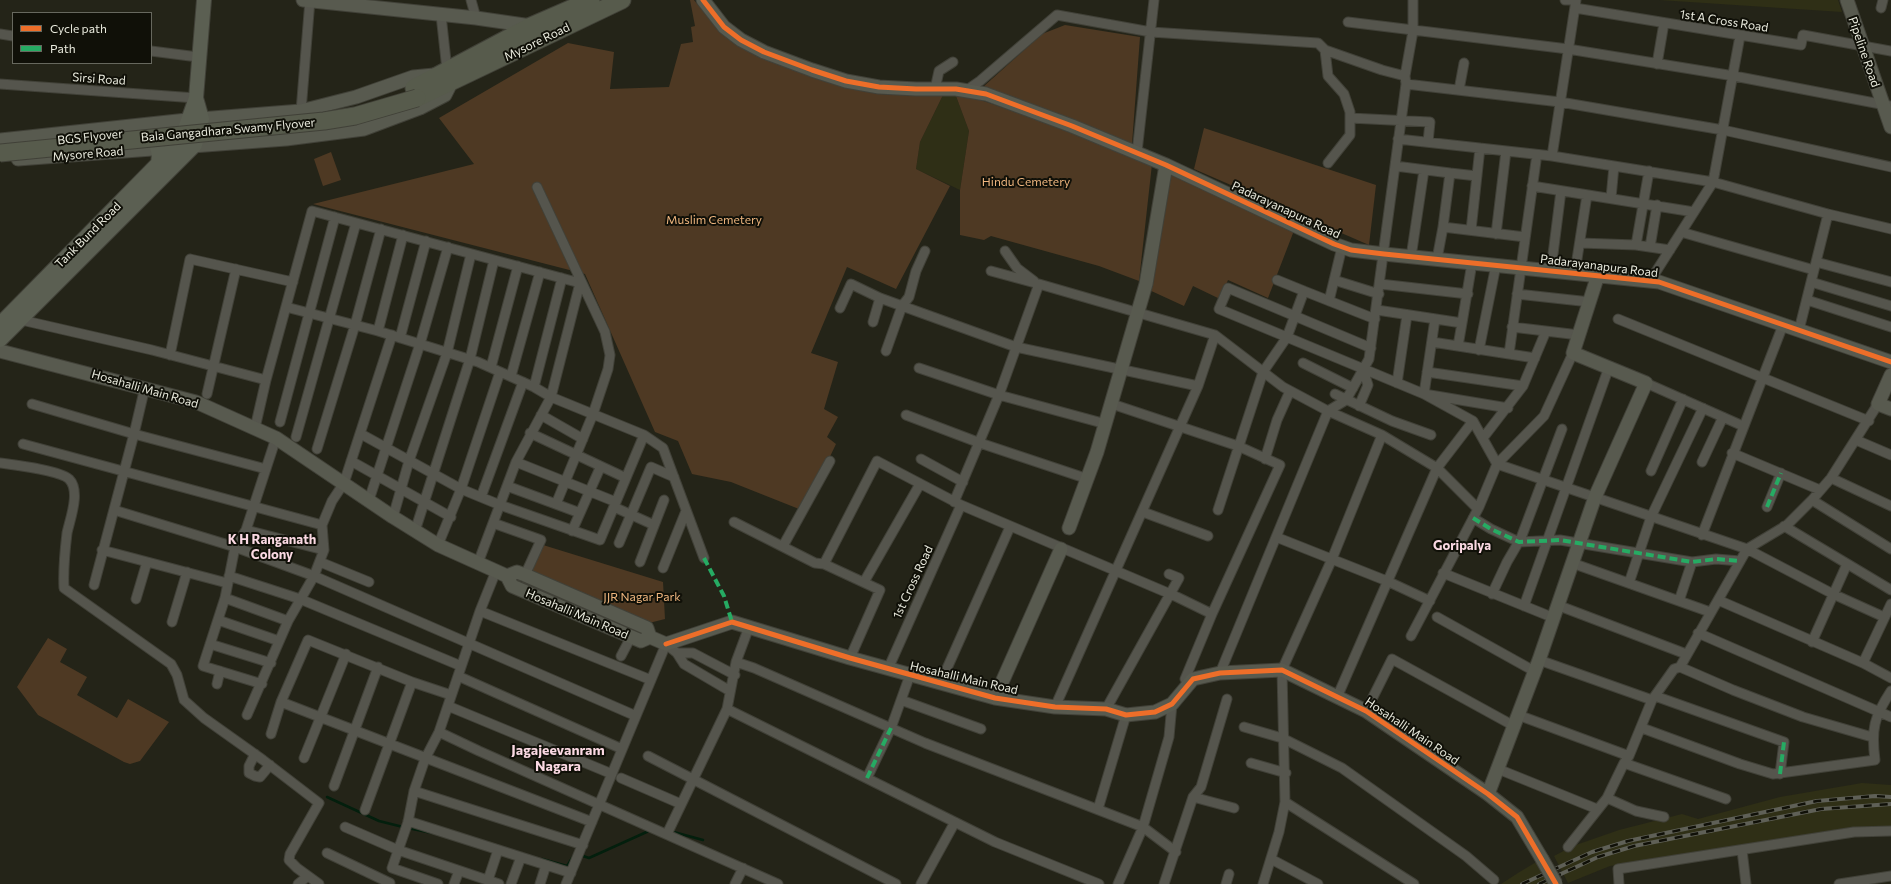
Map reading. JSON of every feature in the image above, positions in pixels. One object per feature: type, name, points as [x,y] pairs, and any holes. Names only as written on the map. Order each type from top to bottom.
[{"type":"highway","name":"Mysore Road","points":[[446,76],[530,26],[591,0]]},
{"type":"highway","name":"Mysore Road","points":[[446,76],[622,0]]},
{"type":"highway","name":"Bala Gangadhara Swamy Flyover","points":[[0,153],[317,122],[355,116],[416,93],[446,76]]},
{"type":"highway","name":"BGS Flyover","points":[[0,146],[166,129],[270,121],[353,111],[416,93]]},
{"type":"main road","points":[[0,340],[9,320],[195,145],[202,119],[196,98],[198,57],[204,0]]},
{"type":"main road","name":"Tank Bund Road","points":[[9,320],[176,146],[181,140],[196,98]]},
{"type":"main road","points":[[157,147],[159,154],[158,164]]},
{"type":"street","points":[[301,111],[308,0],[476,18],[530,26]]},
{"type":"street","points":[[471,0],[476,18]]},
{"type":"street","name":"Padarayanapura Road","points":[[703,0],[715,17],[729,31],[748,44],[769,54],[858,84],[896,89],[967,90],[986,94],[1137,152],[1342,247],[1411,257],[1575,272],[1659,282],[1891,362]]},
{"type":"street","points":[[1137,152],[1154,0]]},
{"type":"street","points":[[1220,672],[1328,411],[1346,400],[1369,359],[1379,294],[1400,120],[1413,31],[1413,0]]},
{"type":"street","name":"1st A Cross Road","points":[[1565,0],[1664,23],[1801,46],[1803,36],[1861,45]]},
{"type":"street","name":"Pipeline Road","points":[[1846,0],[1861,45],[1887,105],[1891,127]]},
{"type":"street","points":[[1552,156],[1576,3]]},
{"type":"street","points":[[441,15],[446,76]]},
{"type":"street","points":[[967,90],[980,81],[1056,15],[1151,32],[1318,43],[1325,50],[1406,80],[1459,90],[1560,102],[1723,130],[1891,167]]},
{"type":"street","points":[[1348,22],[1568,49],[1734,76],[1887,105]]},
{"type":"street","points":[[1657,64],[1664,23]]},
{"type":"street","points":[[0,34],[12,36]]},
{"type":"street","points":[[1650,281],[1713,182],[1734,76],[1740,36]]},
{"type":"street","points":[[1861,45],[1891,51]]},
{"type":"street","points":[[1325,50],[1328,76],[1344,94],[1350,118],[1350,135],[1328,163]]},
{"type":"street","points":[[152,52],[198,57]]},
{"type":"street","points":[[935,89],[939,72],[953,62]]},
{"type":"street","points":[[1459,90],[1464,63]]},
{"type":"street","name":"Mysore Road","points":[[0,140],[187,120],[301,111],[356,97],[412,77],[446,76],[445,95],[427,105],[364,129],[286,139],[157,147],[54,157],[0,160]]},
{"type":"street","name":"Sirsi Road","points":[[0,84],[196,98]]},
{"type":"street","points":[[1350,118],[1430,122],[1428,142]]},
{"type":"street","points":[[1398,139],[1552,156],[1713,182],[1828,214],[1891,229]]},
{"type":"street","points":[[1471,230],[1480,148]]},
{"type":"street","points":[[1496,234],[1506,151]]},
{"type":"street","points":[[1508,354],[1536,161]]},
{"type":"street","points":[[1070,528],[1106,424],[1146,284],[1166,165]]},
{"type":"street","points":[[1395,166],[1477,176]]},
{"type":"street","points":[[1611,198],[1614,166]]},
{"type":"street","points":[[1411,257],[1424,170]]},
{"type":"street","points":[[1636,245],[1649,171]]},
{"type":"street","points":[[1437,259],[1450,173]]},
{"type":"street","points":[[1532,186],[1694,212]]},
{"type":"street","points":[[537,187],[580,283],[604,332],[610,355],[608,369],[593,414],[556,504]]},
{"type":"street","points":[[1551,270],[1561,190]]},
{"type":"street","points":[[1575,272],[1587,195]]},
{"type":"street","points":[[1650,247],[1656,206]]},
{"type":"street","points":[[255,428],[266,380],[312,211],[580,283]]},
{"type":"street","points":[[1799,330],[1828,214]]},
{"type":"street","points":[[280,422],[308,312],[335,217]]},
{"type":"street","points":[[296,438],[356,223]]},
{"type":"street","points":[[1443,227],[1525,237]]},
{"type":"street","points":[[318,449],[355,325],[381,229]]},
{"type":"street","points":[[1681,232],[1815,266],[1891,282]]},
{"type":"street","points":[[378,331],[403,235]]},
{"type":"street","points":[[247,715],[262,684],[288,620],[314,576],[320,562],[324,550],[322,525],[332,501],[344,483],[396,336],[426,241]]},
{"type":"street","points":[[1580,243],[1636,245],[1670,250]]},
{"type":"street","points":[[369,500],[420,344],[448,247]]},
{"type":"street","points":[[1330,301],[1342,247]]},
{"type":"street","points":[[886,351],[902,306],[909,297],[916,271],[925,251]]},
{"type":"street","points":[[1005,251],[1017,268],[1038,284]]},
{"type":"street","points":[[393,517],[402,490],[409,461],[447,352],[471,254]]},
{"type":"street","points":[[170,355],[190,259],[293,282]]},
{"type":"street","points":[[415,531],[470,360],[494,260]]},
{"type":"street","points":[[1458,346],[1468,294],[1472,263]]},
{"type":"street","points":[[1480,350],[1496,265]]},
{"type":"street","points":[[490,367],[518,266]]},
{"type":"street","points":[[207,394],[236,269]]},
{"type":"street","points":[[991,271],[1215,335],[1290,391],[1328,411],[1382,435],[1437,468],[1475,514],[1491,529],[1518,542],[1547,540],[1692,562],[1716,559],[1740,561]]},
{"type":"street","points":[[511,376],[540,272]]},
{"type":"street","points":[[1411,636],[1475,514],[1497,464],[1544,416],[1574,353],[1598,275]]},
{"type":"street","points":[[534,387],[562,278]]},
{"type":"street","points":[[1277,280],[1330,301],[1376,315],[1407,315],[1462,323]]},
{"type":"street","points":[[1334,280],[1379,294]]},
{"type":"street","points":[[1811,282],[1891,306]]},
{"type":"street","points":[[478,564],[516,462],[530,433],[551,397],[580,283]]},
{"type":"street","points":[[840,308],[851,284],[880,298],[1016,347],[1121,368],[1198,386]]},
{"type":"street","name":"1st Cross Road","points":[[888,669],[958,504],[963,482],[999,395],[1038,284]]},
{"type":"street","points":[[1380,284],[1468,294]]},
{"type":"street","points":[[1371,348],[1228,288],[1218,309],[1424,394],[1473,421],[1497,464],[1596,497],[1702,535],[1747,549],[1833,594],[1884,617]]},
{"type":"street","points":[[1218,510],[1263,372],[1287,338],[1304,291]]},
{"type":"street","points":[[1517,294],[1590,302]]},
{"type":"street","points":[[873,322],[880,298]]},
{"type":"street","points":[[1807,300],[1891,327]]},
{"type":"street","points":[[286,307],[396,336],[490,367],[534,387],[551,397],[644,435],[663,448],[704,558]]},
{"type":"street","points":[[1397,383],[1407,315]]},
{"type":"street","points":[[1424,394],[1435,319]]},
{"type":"street","points":[[1618,319],[1869,421]]},
{"type":"street","points":[[9,320],[170,355],[266,380]]},
{"type":"street","points":[[1702,535],[1732,453],[1783,325]]},
{"type":"street","points":[[1512,327],[1579,335]]},
{"type":"street","points":[[1483,438],[1524,386],[1546,331]]},
{"type":"street","points":[[1055,707],[1198,386],[1215,335]]},
{"type":"street","points":[[1432,342],[1535,358]]},
{"type":"street","name":"Hosahalli Main Road","points":[[0,351],[145,387],[196,402],[255,428],[276,438],[393,517],[438,545],[501,574],[512,586],[641,641],[650,637],[666,644],[732,622],[888,669],[995,698],[1055,707],[1106,709],[1126,715],[1155,712],[1172,704],[1193,679],[1220,672],[1282,670],[1338,695],[1366,711],[1488,794],[1517,817],[1556,884]]},
{"type":"street","points":[[1574,353],[1646,382],[1743,426]]},
{"type":"street","points":[[1303,363],[1353,388]]},
{"type":"street","points":[[1524,606],[1609,367]]},
{"type":"street","points":[[919,368],[999,395],[1106,424]]},
{"type":"street","points":[[1359,406],[1368,385],[1363,370]]},
{"type":"street","points":[[438,545],[451,517],[500,372]]},
{"type":"street","points":[[1427,372],[1524,386]]},
{"type":"street","points":[[1680,667],[1686,654],[1747,549],[1784,526],[1812,500],[1831,478],[1869,421],[1891,375]]},
{"type":"street","points":[[480,497],[523,382]]},
{"type":"street","points":[[1488,794],[1537,666],[1596,497],[1646,382]]},
{"type":"street","points":[[94,585],[145,387]]},
{"type":"street","points":[[1265,459],[1277,420],[1290,391]]},
{"type":"street","points":[[1335,394],[1392,421],[1431,435]]},
{"type":"street","points":[[1424,394],[1508,408]]},
{"type":"street","points":[[1651,471],[1683,399]]},
{"type":"street","points":[[32,404],[134,434],[266,469]]},
{"type":"street","points":[[1112,404],[1180,425],[1238,446],[1280,465],[1212,614],[1185,679],[1193,679]]},
{"type":"street","points":[[1878,404],[1891,409]]},
{"type":"street","points":[[1629,583],[1651,517],[1703,408]]},
{"type":"street","points":[[541,415],[583,439]]},
{"type":"street","points":[[906,415],[980,443],[1088,479]]},
{"type":"street","points":[[1702,462],[1723,417]]},
{"type":"street","points":[[1338,695],[1437,468],[1473,421]]},
{"type":"street","points":[[1492,594],[1518,542],[1562,429]]},
{"type":"street","points":[[530,433],[600,468],[626,478]]},
{"type":"street","points":[[361,434],[433,474],[480,497],[572,532],[600,540],[644,435]]},
{"type":"street","points":[[1263,884],[1271,859],[1285,802],[1286,772],[1282,738],[1282,670],[1332,559],[1382,435]]},
{"type":"street","points":[[262,684],[204,666],[225,598],[235,547],[246,530],[276,438]]},
{"type":"street","points":[[1856,440],[1891,455]]},
{"type":"street","points":[[23,444],[322,525]]},
{"type":"street","points":[[1732,453],[1820,490]]},
{"type":"street","points":[[921,459],[963,482]]},
{"type":"street","points":[[351,461],[451,517]]},
{"type":"street","points":[[783,546],[830,461]]},
{"type":"street","points":[[824,564],[877,461],[958,504],[1170,594],[1212,614]]},
{"type":"street","points":[[516,462],[590,491],[631,515],[654,525]]},
{"type":"street","points":[[0,463],[50,470],[68,479],[73,488],[74,500],[67,533],[64,588],[170,664],[177,675],[184,700],[204,718],[270,765],[319,803],[290,854],[289,860],[297,868],[319,884]]},
{"type":"street","points":[[619,543],[651,467],[674,477]]},
{"type":"street","points":[[572,532],[600,468]]},
{"type":"street","points":[[1767,507],[1781,473]]},
{"type":"street","points":[[1831,478],[1891,506]]},
{"type":"street","points":[[864,582],[920,484]]},
{"type":"street","points":[[507,486],[580,513]]},
{"type":"street","points":[[640,562],[664,500]]},
{"type":"street","points":[[1812,500],[1891,549]]},
{"type":"street","points":[[114,510],[235,547],[314,576],[636,716]]},
{"type":"street","points":[[663,568],[686,511]]},
{"type":"street","points":[[1143,512],[1208,536]]},
{"type":"street","points":[[734,522],[815,563],[824,564],[880,590],[850,658]]},
{"type":"street","points":[[493,523],[541,540],[518,589]]},
{"type":"street","points":[[1784,526],[1891,590]]},
{"type":"street","points":[[940,684],[1010,527]]},
{"type":"street","points":[[246,530],[324,550]]},
{"type":"street","points":[[1276,537],[1387,581],[1430,601]]},
{"type":"street","points":[[995,698],[1061,549]]},
{"type":"street","points":[[102,550],[300,599],[461,666]]},
{"type":"street","points":[[136,599],[147,562]]},
{"type":"street","points":[[320,562],[369,582]]},
{"type":"street","points":[[1679,601],[1692,562]]},
{"type":"street","points":[[1572,563],[1710,612]]},
{"type":"street","points":[[1812,642],[1847,564]]},
{"type":"street","points":[[172,622],[187,572]]},
{"type":"street","points":[[327,853],[391,883],[392,868],[407,826],[414,791],[425,759],[439,732],[480,611],[501,574],[517,572],[647,628],[650,637]]},
{"type":"street","points":[[1443,573],[1524,606],[1556,611],[1686,654]]},
{"type":"street","points":[[1106,709],[1179,578],[1169,574]]},
{"type":"street","points":[[225,598],[288,620]]},
{"type":"street","points":[[1718,600],[1812,642],[1864,663],[1891,678]]},
{"type":"street","points":[[1864,663],[1891,604]]},
{"type":"street","points":[[480,611],[651,680]]},
{"type":"street","points":[[1437,617],[1537,666],[1653,698],[1784,742],[1780,774]]},
{"type":"street","points":[[218,620],[279,641]]},
{"type":"street","points":[[663,829],[681,804],[695,779],[727,709],[730,690],[735,676],[736,662],[749,627]]},
{"type":"street","points":[[1698,633],[1878,710],[1891,717]]},
{"type":"street","points":[[621,656],[631,637]]},
{"type":"street","points":[[271,734],[281,702],[308,640],[346,654],[412,682],[451,695]]},
{"type":"street","points":[[210,644],[271,663]]},
{"type":"street","points":[[566,884],[666,644],[678,653],[684,664],[730,690]]},
{"type":"street","points":[[678,653],[693,652],[735,676]]},
{"type":"street","points":[[304,758],[319,716],[346,654]]},
{"type":"street","points":[[1366,711],[1392,659],[1516,721],[1627,760],[1726,799]]},
{"type":"street","points":[[736,662],[754,668],[926,743],[1143,826],[1176,852]]},
{"type":"street","points":[[334,786],[378,667]]},
{"type":"street","points":[[1568,847],[1606,798],[1627,760],[1642,728],[1653,698],[1674,669],[1680,667],[1733,690],[1803,717],[1872,737]]},
{"type":"street","points":[[217,684],[220,671]]},
{"type":"street","points":[[868,778],[891,728],[910,675]]},
{"type":"street","points":[[458,676],[622,749]]},
{"type":"street","points":[[364,810],[412,682]]},
{"type":"street","points":[[1642,728],[1740,764],[1773,774],[1875,760],[1872,737],[1878,710],[1891,691]]},
{"type":"street","points":[[1164,884],[1176,852],[1193,797],[1201,787],[1227,699]]},
{"type":"street","points":[[901,700],[981,729]]},
{"type":"street","points":[[281,702],[388,745],[592,822]]},
{"type":"street","points":[[1118,884],[1143,826],[1169,737],[1172,704]]},
{"type":"street","points":[[448,706],[612,774]]},
{"type":"street","points":[[727,709],[996,842],[1099,884]]},
{"type":"street","points":[[1098,809],[1126,715]]},
{"type":"street","points":[[1244,727],[1282,738],[1342,768],[1466,856],[1494,880]]},
{"type":"street","points":[[439,732],[600,805],[663,829],[743,868],[767,882],[778,884]]},
{"type":"street","points":[[255,754],[249,766],[249,773],[260,777],[270,765]]},
{"type":"street","points":[[648,756],[896,884]]},
{"type":"street","points":[[1251,763],[1286,772]]},
{"type":"street","points":[[1498,769],[1597,809]]},
{"type":"street","points":[[621,778],[681,804]]},
{"type":"street","points":[[414,791],[580,852]]},
{"type":"street","points":[[1193,797],[1234,808]]},
{"type":"street","points":[[1606,798],[1636,811],[1664,817]]},
{"type":"street","points":[[1285,802],[1414,884]]},
{"type":"street","points":[[921,884],[955,822]]},
{"type":"street","points":[[407,826],[442,832],[571,873]]},
{"type":"street","points":[[345,827],[398,850],[499,884]]},
{"type":"street","points":[[1619,884],[1618,869],[1854,832],[1891,831]]},
{"type":"street","points":[[488,880],[498,850]]},
{"type":"street","points":[[1742,850],[1746,884]]},
{"type":"street","points":[[512,884],[520,857]]},
{"type":"street","points":[[1271,859],[1318,884]]},
{"type":"street","points":[[540,884],[546,865]]},
{"type":"street","points":[[392,868],[438,884]]},
{"type":"street","points":[[735,884],[743,868]]},
{"type":"street","points":[[454,884],[459,871]]},
{"type":"street","points":[[1226,884],[1229,874]]},
{"type":"street","points":[[298,884],[308,876]]},
{"type":"street","points":[[1839,884],[1891,876]]},
{"type":"shaded area","points":[[1659,0],[1838,0],[1842,12]]},
{"type":"shaded area","points":[[943,95],[956,96],[969,131],[960,190],[916,169],[920,142]]},
{"type":"shaded area","points":[[1862,783],[1891,785],[1891,828],[1854,827],[1610,866],[1568,883],[1554,856],[1573,846],[1619,830],[1682,814],[1698,819],[1780,797]]},
{"type":"shaded area","points":[[1538,861],[1551,884],[1501,884],[1518,873]]},
{"type":"green space","name":"Muslim Cemetery","points":[[690,0],[694,0],[718,29],[775,61],[878,94],[943,95],[920,142],[916,169],[950,186],[896,289],[847,267],[811,353],[838,362],[824,409],[838,417],[827,437],[836,444],[804,511],[731,482],[692,474],[678,441],[655,432],[585,274],[313,204],[474,164],[439,118],[568,43],[614,52],[610,89],[669,87],[681,44],[693,42],[691,27],[695,26]]},
{"type":"green space","points":[[1065,25],[1140,37],[1132,144],[983,87],[1042,34]]},
{"type":"green space","name":"Hindu Cemetery","points":[[956,96],[969,96],[1036,119],[1152,164],[1139,281],[1099,266],[991,236],[984,240],[960,235],[960,190],[969,131]]},
{"type":"green space","points":[[1204,128],[1376,185],[1369,245],[1194,169]]},
{"type":"green space","points":[[331,152],[341,180],[323,186],[314,159]]},
{"type":"green space","points":[[1168,172],[1295,228],[1268,298],[1228,280],[1220,299],[1193,286],[1184,306],[1147,289]]},
{"type":"green space","name":"JJR Nagar Park","points":[[543,545],[663,582],[665,619],[649,623],[529,574]]},
{"type":"green space","points":[[48,638],[67,649],[60,662],[87,677],[77,695],[117,718],[128,699],[169,722],[140,761],[130,764],[124,762],[38,715],[17,687]]},
{"type":"waterway","points":[[327,797],[379,821],[403,827]]},
{"type":"waterway","points":[[408,828],[432,833]]},
{"type":"waterway","points":[[580,855],[589,858],[651,830]]},
{"type":"waterway","points":[[670,831],[703,840]]},
{"type":"waterway","points":[[542,859],[567,866],[574,855]]},
{"type":"railway","points":[[1522,884],[1592,852],[1628,841],[1817,801],[1875,796],[1891,797]]},
{"type":"railway","points":[[1539,884],[1598,857],[1634,846],[1821,809],[1891,804]]},
{"type":"marked path","points":[[1767,507],[1781,473]]},
{"type":"marked path","points":[[1473,518],[1491,529],[1519,542],[1560,540],[1692,562],[1716,559],[1740,561]]},
{"type":"marked path","points":[[704,558],[724,596],[732,622]]},
{"type":"marked path","points":[[867,778],[891,728]]},
{"type":"marked path","points":[[1780,774],[1784,742]]},
{"type":"cycle path","points":[[703,0],[724,27],[741,40],[764,52],[846,81],[879,87],[956,89],[986,94],[1072,126],[1166,165],[1334,244],[1351,250],[1659,282],[1891,362]]},
{"type":"cycle path","points":[[666,644],[732,622],[850,658],[995,698],[1055,707],[1106,709],[1126,715],[1155,712],[1172,704],[1193,679],[1220,673],[1282,670],[1366,711],[1488,794],[1517,817],[1556,884]]},
{"type":"district","name":"Goripalya","points":[[1462,546]]},
{"type":"district","name":"K H Ranganath Colony","points":[[272,548]]},
{"type":"district","name":"Jagajeevanram Nagara","points":[[558,758]]}]
